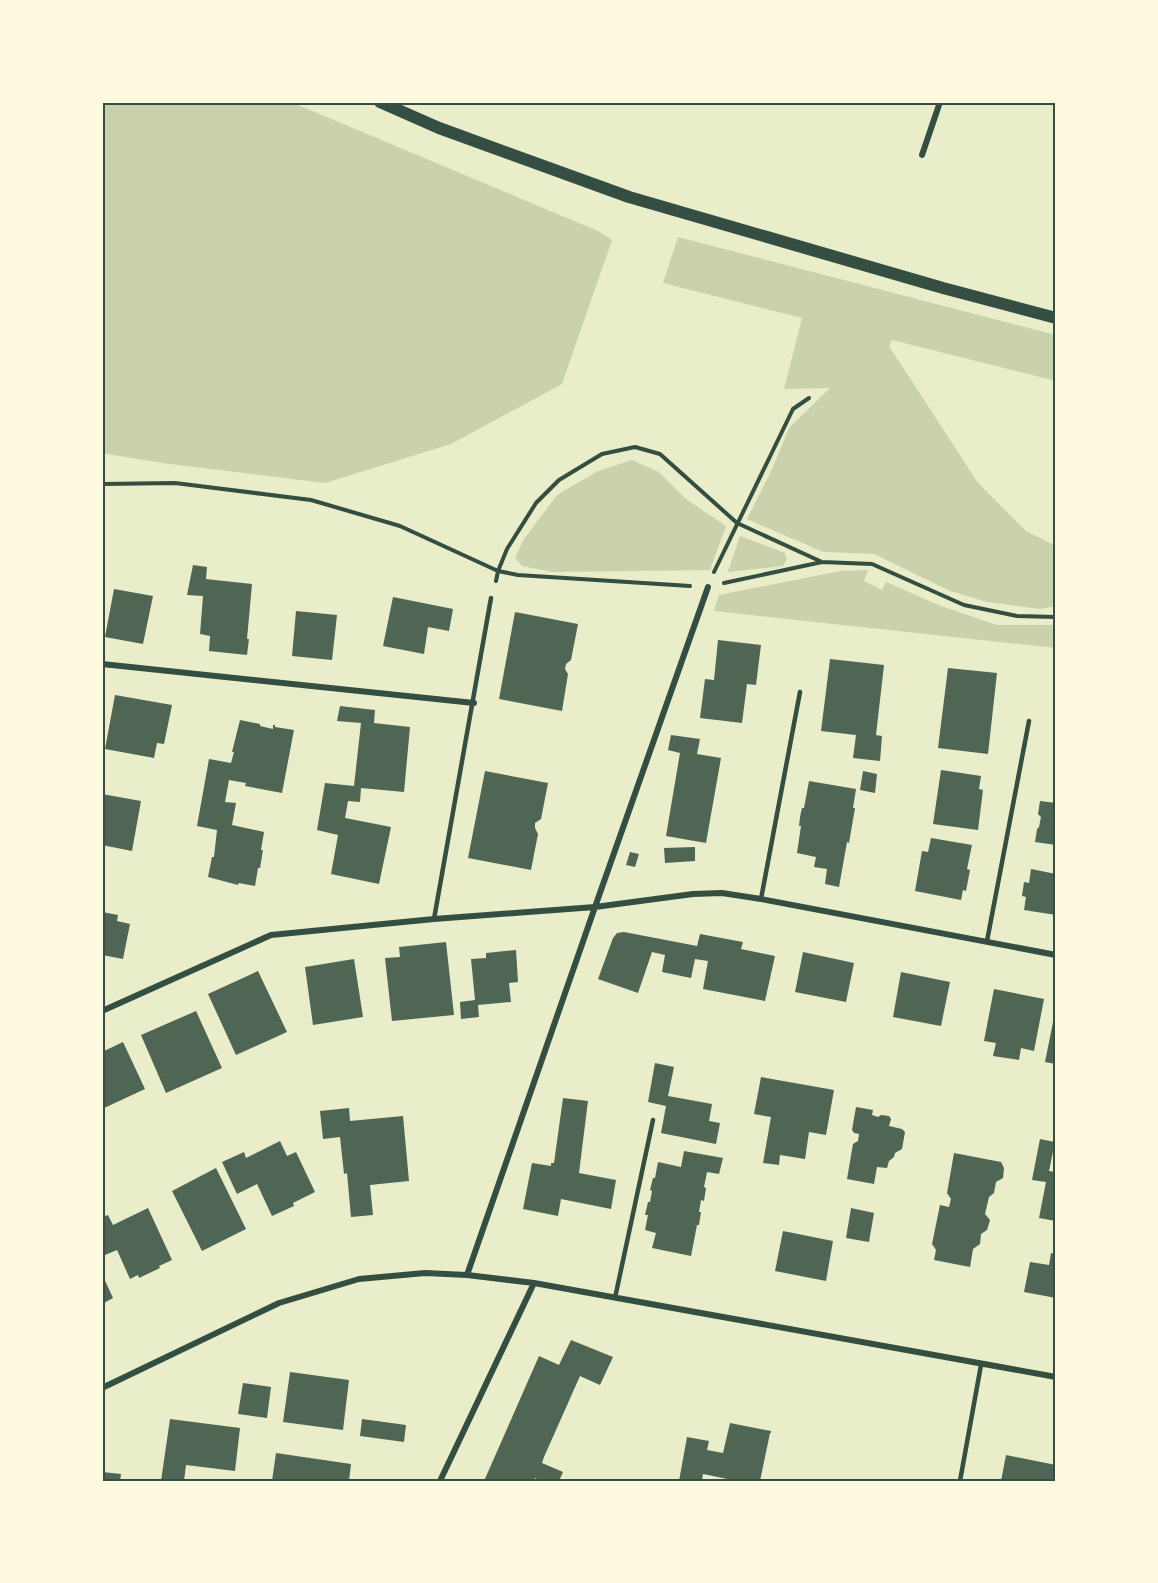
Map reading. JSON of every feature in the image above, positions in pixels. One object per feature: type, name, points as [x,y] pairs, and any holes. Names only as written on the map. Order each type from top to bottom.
[{"type":"main road","points":[[380,102],[439,128],[629,197],[932,285],[1056,318]]},
{"type":"street","points":[[922,154],[940,102]]},
{"type":"street","points":[[467,1275],[708,586]]},
{"type":"street","points":[[102,664],[474,703]]},
{"type":"street","points":[[102,1011],[271,935],[434,919],[595,907],[693,894],[722,893],[761,899],[1056,955]]},
{"type":"street","points":[[102,1388],[279,1303],[359,1279],[425,1273],[467,1275],[534,1283],[1056,1377]]},
{"type":"street","points":[[440,1481],[534,1283]]},
{"type":"lane","points":[[434,919],[491,598]]},
{"type":"lane","points":[[761,899],[800,692]]},
{"type":"lane","points":[[987,941],[1029,721]]},
{"type":"lane","points":[[615,1298],[653,1120]]},
{"type":"lane","points":[[960,1481],[981,1365]]},
{"type":"path","points":[[708,586],[793,409],[809,398]]},
{"type":"path","points":[[491,598],[507,549],[536,503],[559,480],[602,454],[634,447],[660,454],[737,523],[822,562]]},
{"type":"path","points":[[102,484],[175,483],[311,500],[400,526],[498,571],[518,575],[708,586],[822,562],[872,564],[964,605],[1017,616],[1056,617]]},
{"type":"green space","points":[[102,102],[291,102],[598,231],[612,240],[562,384],[451,444],[325,483],[162,463],[102,453]]},
{"type":"green space","points":[[678,237],[1056,335],[1056,381],[892,340],[889,346],[978,483],[1026,531],[1056,546],[1056,606],[1040,609],[987,602],[950,591],[874,554],[823,552],[747,519],[773,467],[789,428],[830,388],[784,389],[802,318],[663,283]]},
{"type":"green space","points":[[632,460],[659,472],[686,499],[726,526],[710,570],[552,572],[522,566],[515,558],[524,539],[557,495],[598,471]]},
{"type":"green space","points":[[740,536],[785,553],[787,559],[783,566],[729,572]]},
{"type":"green space","points":[[868,570],[864,581],[882,590],[886,582],[941,606],[997,625],[1056,625],[1056,648],[714,611],[719,595],[840,571]]},
{"type":"building","points":[[193,565],[207,567],[206,579],[252,584],[247,655],[209,651],[210,636],[200,634],[203,596],[187,595]]},
{"type":"building","points":[[114,589],[153,596],[143,644],[105,637]]},
{"type":"building","points":[[393,597],[453,609],[449,631],[428,627],[424,654],[383,646]]},
{"type":"building","points":[[296,611],[337,615],[332,660],[292,656]]},
{"type":"building","points":[[515,612],[578,624],[571,660],[566,664],[565,669],[568,674],[562,711],[499,699]]},
{"type":"building","points":[[718,640],[761,645],[756,685],[747,684],[742,723],[700,718],[705,679],[714,680]]},
{"type":"building","points":[[830,659],[884,665],[876,735],[882,736],[880,761],[853,758],[856,735],[821,731]]},
{"type":"building","points":[[948,668],[997,673],[988,754],[938,748]]},
{"type":"building","points":[[115,695],[172,705],[164,744],[157,743],[154,758],[105,749]]},
{"type":"building","points":[[340,706],[375,710],[374,723],[410,727],[404,792],[361,788],[360,802],[348,801],[345,818],[391,827],[379,884],[331,874],[338,835],[317,830],[325,783],[354,786],[361,723],[337,721]]},
{"type":"building","points":[[240,720],[273,729],[275,725],[275,727],[294,730],[282,793],[245,786],[246,783],[229,780],[225,802],[236,803],[232,825],[264,832],[260,868],[258,868],[255,886],[239,883],[238,885],[208,877],[212,857],[214,857],[217,830],[197,826],[209,759],[231,763]]},
{"type":"building","points":[[671,735],[700,739],[697,754],[721,758],[706,843],[666,836],[680,753],[668,750]]},
{"type":"building","points":[[941,770],[981,776],[979,789],[983,790],[978,830],[933,824]]},
{"type":"building","points":[[485,771],[548,783],[541,819],[535,823],[538,834],[531,870],[468,858]]},
{"type":"building","points":[[863,771],[877,774],[875,793],[860,790]]},
{"type":"building","points":[[809,781],[856,789],[849,843],[847,842],[839,887],[825,884],[827,869],[814,867],[816,857],[797,853],[800,817]]},
{"type":"building","points":[[102,794],[141,801],[132,851],[102,845]]},
{"type":"building","points":[[1040,801],[1056,803],[1056,845],[1035,842],[1041,817],[1038,814]]},
{"type":"building","points":[[931,838],[972,845],[967,869],[970,870],[966,891],[963,890],[961,900],[915,891],[922,851],[928,852]]},
{"type":"building","points":[[695,847],[695,861],[665,863],[664,848]]},
{"type":"building","points":[[630,852],[639,854],[635,867],[626,865]]},
{"type":"building","points":[[1031,869],[1056,874],[1056,915],[1024,910],[1026,897],[1022,896],[1024,882],[1029,883]]},
{"type":"building","points":[[102,912],[118,915],[117,921],[130,924],[123,959],[102,955]]},
{"type":"building","points":[[624,932],[697,946],[700,934],[743,942],[741,949],[775,956],[765,1001],[703,989],[708,961],[695,959],[691,978],[662,972],[665,955],[652,952],[638,993],[598,979],[613,938],[617,933]]},
{"type":"building","points":[[446,942],[454,1015],[392,1021],[385,958],[400,957],[399,947]]},
{"type":"building","points":[[516,950],[518,982],[509,983],[511,1002],[478,1005],[479,1017],[461,1019],[460,1002],[475,1000],[471,959],[486,958],[486,953]]},
{"type":"building","points":[[803,952],[854,963],[846,1002],[795,992]]},
{"type":"building","points":[[354,959],[363,1017],[313,1025],[305,967]]},
{"type":"building","points":[[258,971],[287,1032],[236,1055],[208,994]]},
{"type":"building","points":[[901,972],[950,982],[941,1026],[893,1017]]},
{"type":"building","points":[[994,989],[1044,999],[1034,1051],[1021,1048],[1019,1060],[993,1056],[996,1043],[984,1041]]},
{"type":"building","points":[[196,1011],[222,1068],[166,1093],[141,1035]]},
{"type":"building","points":[[1053,1022],[1056,1022],[1056,1064],[1045,1062]]},
{"type":"building","points":[[123,1042],[145,1089],[102,1109],[102,1052]]},
{"type":"building","points":[[655,1063],[674,1067],[668,1096],[712,1104],[709,1121],[720,1123],[716,1144],[661,1133],[666,1106],[648,1102]]},
{"type":"building","points":[[761,1077],[834,1090],[826,1135],[809,1132],[805,1159],[780,1155],[779,1165],[763,1163],[771,1117],[754,1114]]},
{"type":"building","points":[[563,1098],[588,1101],[579,1173],[616,1180],[611,1209],[561,1199],[558,1216],[523,1209],[532,1163],[551,1166],[551,1163],[554,1163]]},
{"type":"building","points":[[856,1107],[873,1110],[872,1115],[878,1117],[889,1116],[891,1119],[889,1126],[905,1132],[902,1149],[895,1153],[887,1168],[877,1167],[874,1184],[847,1179],[853,1144],[858,1141],[859,1134],[852,1130]]},
{"type":"building","points":[[349,1108],[350,1121],[403,1116],[409,1181],[370,1185],[373,1215],[351,1217],[347,1173],[344,1174],[340,1137],[323,1139],[320,1111]]},
{"type":"building","points":[[1040,1139],[1055,1142],[1049,1171],[1056,1172],[1056,1221],[1039,1218],[1046,1182],[1032,1180]]},
{"type":"building","points":[[280,1141],[287,1156],[296,1152],[315,1192],[293,1203],[294,1206],[272,1216],[257,1184],[237,1194],[222,1162],[244,1152],[246,1158]]},
{"type":"building","points":[[684,1151],[723,1158],[719,1174],[707,1172],[704,1201],[701,1200],[699,1225],[697,1225],[691,1256],[652,1248],[656,1233],[645,1230],[648,1215],[645,1215],[658,1162],[681,1167]]},
{"type":"building","points":[[954,1153],[1001,1162],[1004,1168],[1003,1178],[996,1182],[994,1193],[989,1197],[985,1214],[990,1220],[987,1230],[981,1234],[980,1244],[973,1249],[970,1267],[934,1260],[936,1250],[932,1244],[940,1205],[949,1207],[951,1199],[947,1193]]},
{"type":"building","points":[[216,1168],[246,1229],[202,1251],[172,1191]]},
{"type":"building","points":[[148,1208],[172,1260],[139,1278],[138,1275],[130,1279],[117,1250],[105,1255],[102,1250],[102,1217],[108,1215],[113,1225]]},
{"type":"building","points":[[851,1208],[874,1213],[869,1242],[846,1238]]},
{"type":"building","points":[[783,1231],[833,1241],[826,1281],[775,1271]]},
{"type":"building","points":[[1051,1253],[1056,1254],[1056,1298],[1024,1292],[1030,1262],[1049,1265]]},
{"type":"building","points":[[102,1274],[113,1298],[102,1304]]},
{"type":"building","points":[[571,1340],[613,1357],[600,1385],[580,1376],[544,1457],[542,1463],[563,1472],[559,1481],[541,1481],[535,1478],[534,1481],[484,1481],[539,1356],[559,1365]]},
{"type":"building","points":[[290,1372],[349,1380],[343,1430],[283,1422]]},
{"type":"building","points":[[243,1383],[271,1387],[267,1418],[238,1414]]},
{"type":"building","points":[[170,1419],[240,1428],[235,1471],[186,1465],[184,1481],[161,1481]]},
{"type":"building","points":[[362,1419],[406,1425],[404,1442],[360,1436]]},
{"type":"building","points":[[730,1423],[771,1431],[760,1481],[737,1481],[703,1474],[702,1481],[679,1481],[687,1437],[709,1441],[707,1450],[723,1453]]},
{"type":"building","points":[[276,1453],[351,1464],[349,1481],[272,1481]]},
{"type":"building","points":[[1006,1455],[1056,1465],[1056,1481],[1001,1481]]},
{"type":"building","points":[[102,1472],[121,1474],[120,1481],[102,1481]]}]
